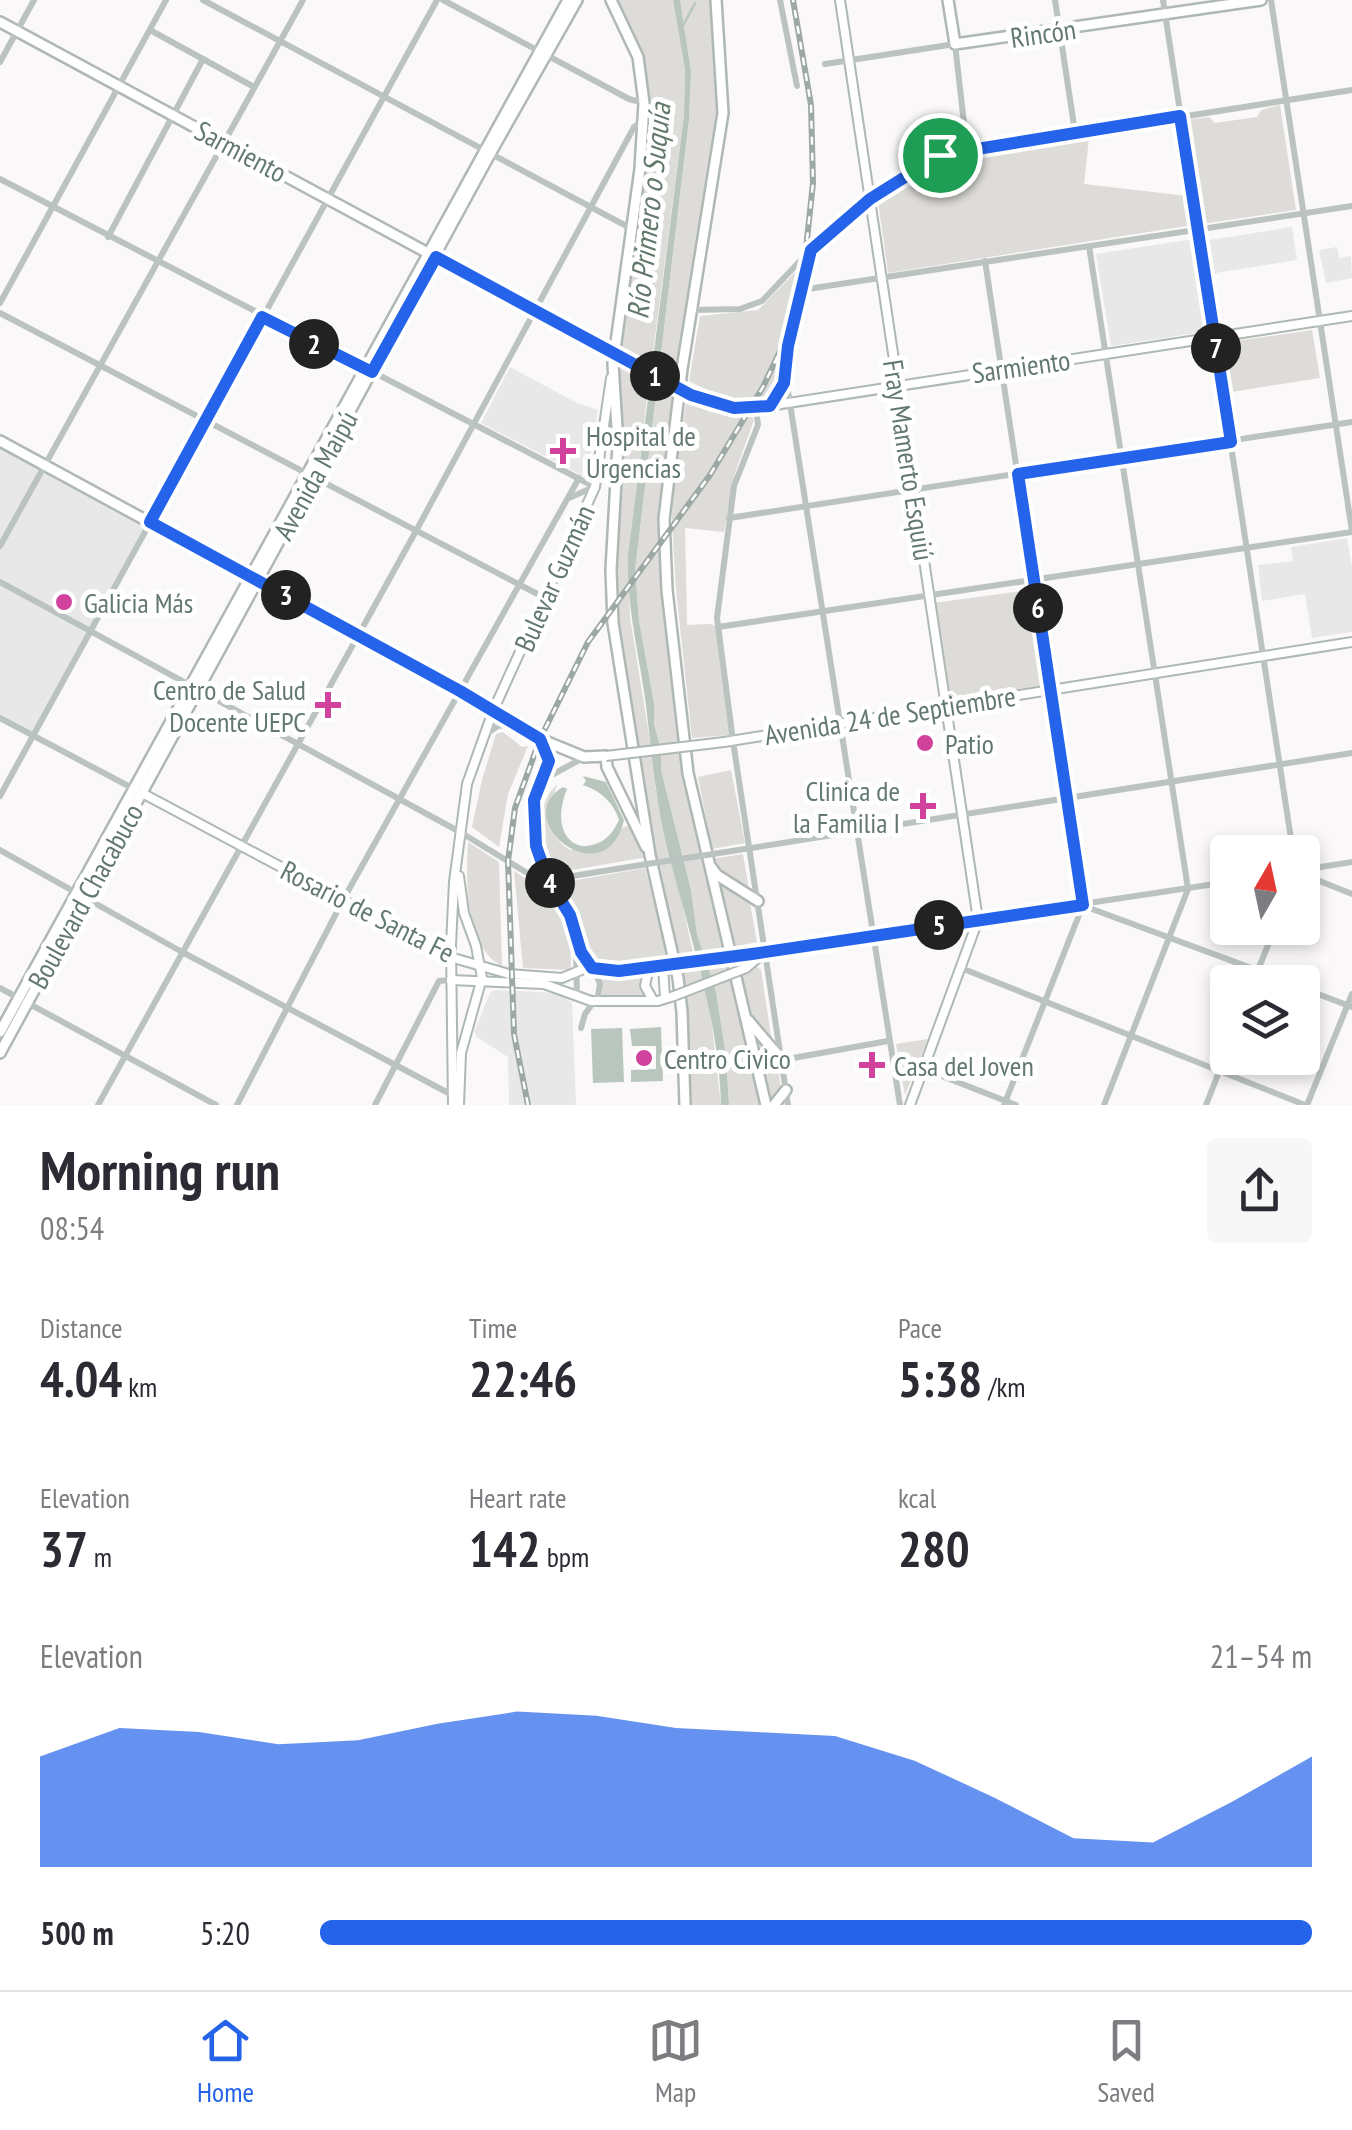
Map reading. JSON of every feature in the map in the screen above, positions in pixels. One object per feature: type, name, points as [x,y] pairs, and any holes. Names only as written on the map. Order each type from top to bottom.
[{"type":"main road","name":"Avenida Maipú","points":[[138,792],[568,0]]},
{"type":"main road","name":"Avenida Maipú","points":[[542,53],[577,0]]},
{"type":"main road","name":"Bulevar Guzmán","points":[[456,1101],[450,957],[467,784],[494,711],[595,487],[614,360],[644,103],[638,57],[611,0]]},
{"type":"main road","points":[[716,0],[723,112],[664,519],[667,590],[686,758],[746,1018],[770,1105],[786,1090]]},
{"type":"main road","name":"Fray Mamerto Esquiú","points":[[840,0],[978,920]]},
{"type":"main road","points":[[948,0],[955,44]]},
{"type":"main road","name":"Rincón","points":[[955,44],[1262,0]]},
{"type":"main road","name":"Sarmiento","points":[[0,22],[534,310],[614,360],[626,360],[717,405],[756,408],[1352,316]]},
{"type":"main road","points":[[614,360],[618,418],[611,570],[613,623],[648,859],[678,978],[685,1105]]},
{"type":"main road","points":[[0,441],[256,578],[540,739],[584,758],[606,756],[606,767],[648,859]]},
{"type":"main road","name":"Avenida 24 de Septiembre","points":[[606,756],[730,744],[946,704],[1352,642]]},
{"type":"main road","name":"Rosario de Santa Fe","points":[[138,792],[450,957],[509,974],[562,978],[592,968],[619,971],[766,952]]},
{"type":"main road","name":"Boulevard Chacabuco","points":[[0,1052],[23,1000],[138,792]]},
{"type":"main road","name":"Bulevar Guzmán","points":[[458,856],[464,913],[482,982]]},
{"type":"main road","points":[[711,859],[717,875],[758,901]]},
{"type":"main road","points":[[910,1105],[978,920]]},
{"type":"main road","name":"Rosario de Santa Fe","points":[[451,980],[544,984],[596,1000],[653,1000],[746,968],[766,952]]},
{"type":"main road","points":[[665,965],[669,997]]},
{"type":"main road","points":[[649,967],[645,986],[653,1000]]},
{"type":"main road","points":[[456,1101],[460,1052],[482,982]]},
{"type":"main road","points":[[477,1002],[486,987],[501,983]]},
{"type":"main road","name":"Boulevard Chacabuco","points":[[0,1032],[23,1000]]},
{"type":"main road","points":[[450,1012],[472,1018]]},
{"type":"main road","points":[[746,1018],[782,1060]]},
{"type":"street","points":[[0,62],[34,0]]},
{"type":"street","points":[[0,303],[166,0]]},
{"type":"street","points":[[203,0],[632,230]]},
{"type":"street","points":[[0,546],[302,0]]},
{"type":"street","points":[[0,796],[383,96],[440,0],[629,99],[644,103]]},
{"type":"street","points":[[780,0],[796,86]]},
{"type":"street","points":[[1055,0],[1074,133]]},
{"type":"street","points":[[1164,0],[1290,835]]},
{"type":"street","points":[[718,627],[1352,532],[1272,0]]},
{"type":"street","points":[[150,30],[254,87]]},
{"type":"street","points":[[955,44],[967,150]]},
{"type":"street","name":"Rincón","points":[[824,64],[955,44]]},
{"type":"street","points":[[108,237],[203,59]]},
{"type":"street","points":[[692,310],[740,309],[762,301],[811,250],[870,199],[933,158],[1352,90]]},
{"type":"street","points":[[98,1105],[474,424],[589,206],[634,127],[644,121]]},
{"type":"street","points":[[0,180],[595,487]]},
{"type":"street","points":[[801,290],[1352,206]]},
{"type":"street","points":[[1089,246],[1188,889],[1104,1105]]},
{"type":"street","points":[[770,406],[782,389],[811,250]]},
{"type":"street","points":[[985,261],[1083,905],[1004,1103]]},
{"type":"street","points":[[0,312],[546,598]]},
{"type":"street","points":[[786,372],[900,1105]]},
{"type":"street","points":[[756,408],[758,425],[734,486],[718,627],[732,730],[730,744],[750,848],[788,1105]]},
{"type":"street","points":[[729,518],[1352,422]]},
{"type":"street","points":[[237,1105],[399,799],[579,478]]},
{"type":"street","points":[[567,499],[595,487]]},
{"type":"street","points":[[0,582],[460,832],[532,876],[548,880],[648,859],[711,859],[750,848],[1352,753]]},
{"type":"street","name":"Rosario de Santa Fe","points":[[0,718],[138,792]]},
{"type":"street","points":[[482,739],[498,726],[517,725]]},
{"type":"street","points":[[540,739],[549,761],[533,806],[534,835],[548,880],[567,908],[582,956],[600,984],[580,1028]]},
{"type":"street","points":[[538,787],[554,772],[584,758]]},
{"type":"street","points":[[0,850],[456,1101]]},
{"type":"street","points":[[1320,868],[1352,862]]},
{"type":"street","points":[[1320,880],[1352,894]]},
{"type":"street","name":"Rosario de Santa Fe","points":[[766,952],[1210,885]]},
{"type":"street","points":[[1083,905],[1245,965]]},
{"type":"street","points":[[577,936],[577,996]]},
{"type":"street","points":[[961,968],[1210,1068]]},
{"type":"street","points":[[375,1105],[439,981],[451,980]]},
{"type":"street","points":[[0,988],[216,1105]]},
{"type":"street","points":[[1227,1075],[1306,1105],[1352,994]]},
{"type":"street","points":[[1320,995],[1350,1006]]},
{"type":"street","points":[[782,1060],[888,1041]]},
{"type":"street","points":[[924,1069],[1016,1105]]},
{"type":"street","points":[[1206,1105],[1218,1075]]},
{"type":"shaded area","points":[[611,0],[673,0],[685,70],[684,115],[628,569],[630,617],[655,786],[693,952],[709,1000],[721,1105],[685,1105],[682,1012],[650,855],[613,623],[618,444],[613,364],[640,169],[643,77]]},
{"type":"shaded area","points":[[673,0],[680,0],[691,71],[689,120],[635,570],[661,770],[691,890],[697,934],[716,992],[729,1105],[721,1105],[709,1009],[661,819],[628,578],[684,115],[685,70]]},
{"type":"shaded area","points":[[680,0],[716,0],[723,83],[664,519],[685,758],[766,1105],[729,1105],[716,992],[697,934],[691,890],[661,770],[635,570],[689,120],[691,71]]},
{"type":"shaded area","points":[[1280,105],[1296,210],[1202,224],[1185,120],[1209,117],[1215,123],[1257,117],[1261,110]]},
{"type":"shaded area","points":[[1089,138],[1084,184],[1187,196],[1193,225],[888,273],[878,201],[944,160]]},
{"type":"shaded area","points":[[1292,227],[1297,260],[1215,273],[1209,240]]},
{"type":"shaded area","points":[[1194,239],[1209,331],[1111,346],[1096,254]]},
{"type":"shaded area","points":[[1337,247],[1339,258],[1351,256],[1352,278],[1326,283],[1319,250]]},
{"type":"shaded area","points":[[800,267],[781,344],[775,390],[743,400],[689,381],[700,316],[758,310]]},
{"type":"shaded area","points":[[1312,330],[1320,378],[1231,392],[1223,343]]},
{"type":"shaded area","name":"Hospital de Urgencias","points":[[510,367],[598,410],[587,478],[481,423]]},
{"type":"shaded area","points":[[686,402],[711,412],[751,416],[754,420],[735,473],[724,532],[685,528],[687,625],[718,627],[731,735],[692,738],[671,506]]},
{"type":"shaded area","points":[[0,441],[151,522],[34,736],[0,718]]},
{"type":"shaded area","points":[[1347,538],[1352,567],[1352,632],[1312,638],[1305,594],[1262,601],[1258,565],[1293,561],[1291,547]]},
{"type":"shaded area","points":[[1028,590],[1042,686],[947,698],[934,603]]},
{"type":"shaded area","points":[[503,732],[522,747],[528,746],[508,794],[499,847],[472,827],[496,734]]},
{"type":"shaded area","points":[[731,770],[745,843],[712,849],[698,777]]},
{"type":"shaded area","points":[[583,776],[606,782],[624,820],[614,842],[599,852],[582,853],[566,845],[553,833],[546,817],[549,801],[563,787],[567,789],[562,826],[568,837],[587,846],[610,834],[619,820],[606,798],[583,785]]},
{"type":"shaded area","points":[[557,785],[550,820],[561,843],[570,850],[616,838],[622,828],[632,824],[647,857],[555,873],[544,839],[542,815],[549,794]]},
{"type":"shaded area","points":[[468,842],[499,862],[502,966],[480,944],[474,928],[468,892]]},
{"type":"shaded area","points":[[743,854],[749,890],[724,873],[712,859]]},
{"type":"shaded area","points":[[645,868],[668,956],[611,965],[592,958],[583,942],[579,918],[560,883]]},
{"type":"shaded area","points":[[514,871],[560,910],[569,935],[571,970],[523,968]]},
{"type":"shaded area","points":[[719,883],[750,903],[757,942],[734,947]]},
{"type":"shaded area","points":[[756,966],[761,970],[772,1042],[752,1024],[740,972]]},
{"type":"shaded area","points":[[643,970],[641,984],[646,996],[601,997],[600,974]]},
{"type":"shaded area","points":[[490,993],[559,993],[572,1003],[576,1105],[509,1105],[508,1057],[474,1032]]},
{"type":"shaded area","points":[[661,1027],[663,1081],[631,1082],[631,1070],[656,1069],[656,1046],[632,1046],[630,1029]]},
{"type":"shaded area","points":[[622,1028],[624,1082],[593,1083],[591,1029]]},
{"type":"shaded area","points":[[757,1038],[777,1061],[783,1105],[770,1105]]},
{"type":"shaded area","points":[[928,1039],[905,1095],[896,1044]]},
{"type":"waterway","points":[[684,24],[695,3]]},
{"type":"railway","points":[[528,1105],[514,1034],[508,861],[515,808],[540,739],[588,642],[710,475],[781,349],[805,258],[813,183],[811,105],[793,0]]},
{"type":"place","name":"Hospital de Urgencias","points":[[563,451]]},
{"type":"place","name":"Galicia Más","points":[[64,602]]},
{"type":"place","name":"Centro de Salud Docente UEPC","points":[[328,705]]},
{"type":"place","name":"Patio","points":[[925,743]]},
{"type":"place","name":"Clinica de la Familia I","points":[[923,806]]},
{"type":"place","name":"Centro Civico","points":[[644,1058]]},
{"type":"place","name":"Casa del Joven","points":[[872,1065]]},
{"type":"route","points":[[1180,116],[1190,164],[1231,442],[1018,474],[1083,905],[752,954],[619,971],[592,968],[581,952],[570,915],[548,880],[536,846],[534,800],[549,761],[540,739],[259,579],[150,522],[262,317],[372,372],[436,257],[691,395],[734,408],[770,406],[784,383],[788,346],[811,250],[870,199],[940,155],[1180,116]]},
{"type":"water label","name":"Río Primero o Suquía","points":[[648,211]]}]
